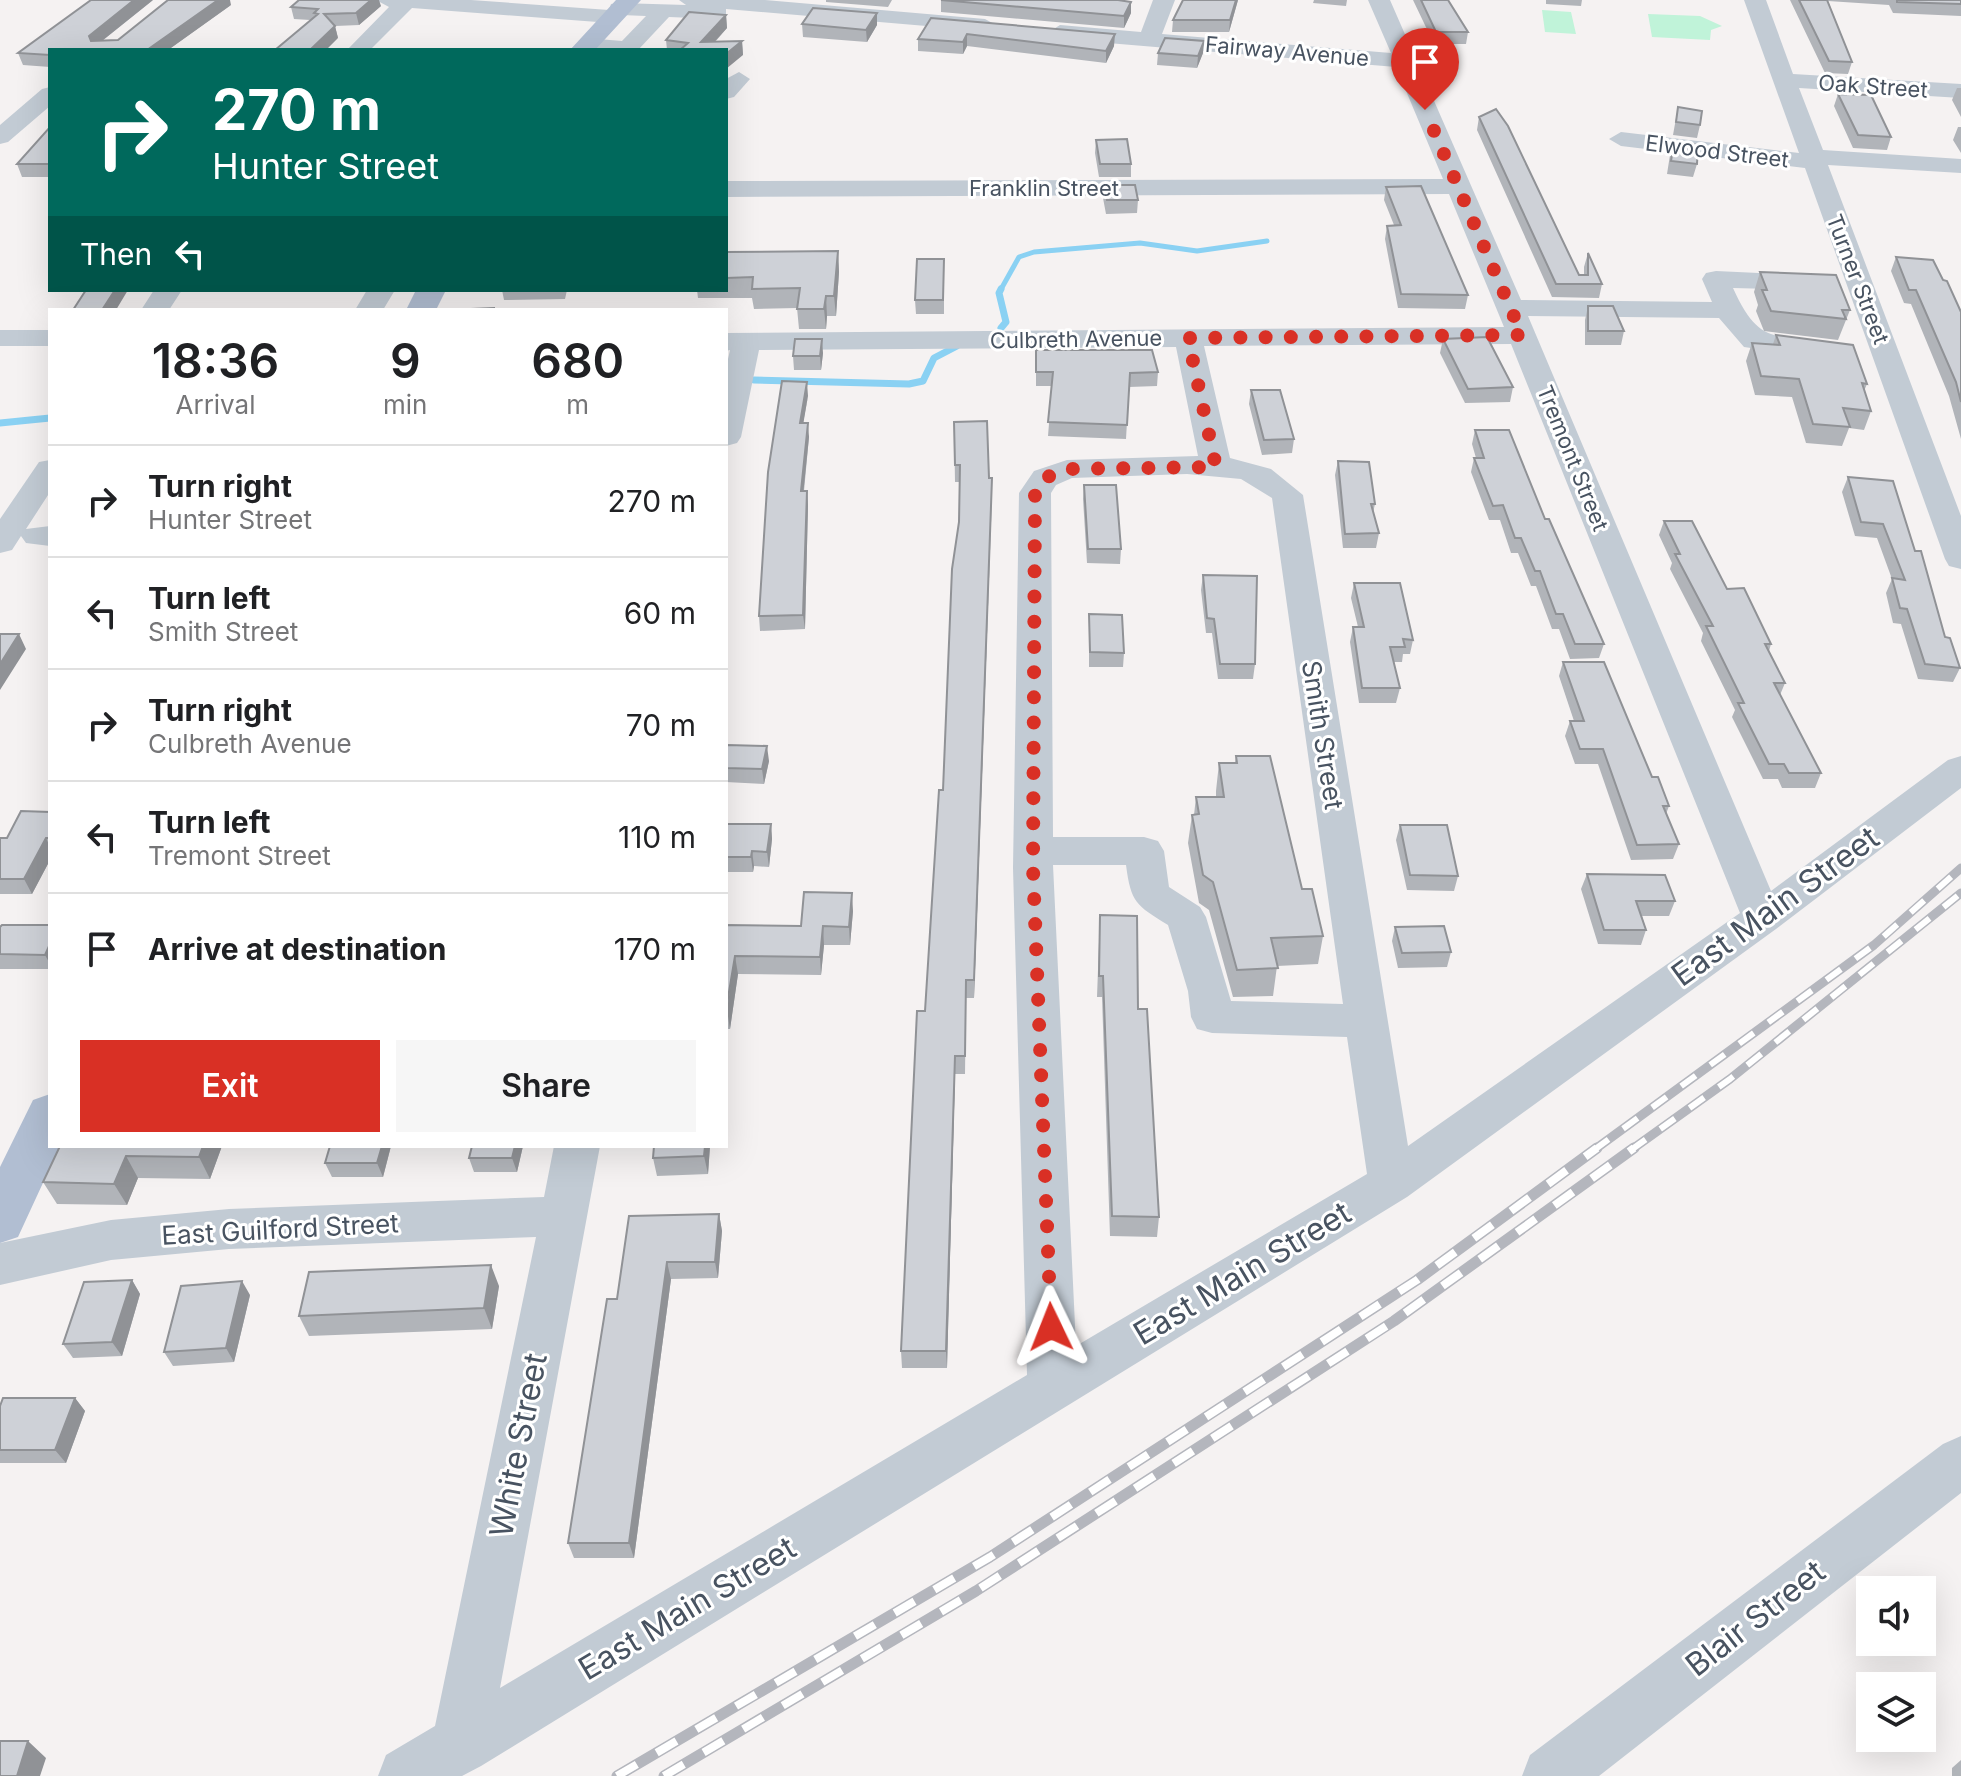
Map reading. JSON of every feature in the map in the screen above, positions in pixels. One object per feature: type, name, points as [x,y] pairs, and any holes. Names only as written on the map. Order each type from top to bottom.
[{"type":"main road","points":[[584,48],[601,4]]},
{"type":"main road","points":[[0,1221],[48,1118]]},
{"type":"street","points":[[360,48],[401,0],[601,4],[661,13],[778,7],[911,9],[1012,28]]},
{"type":"street","points":[[690,0],[733,8]]},
{"type":"street","points":[[1149,40],[1164,0]]},
{"type":"street","name":"Tremont Street","points":[[1379,0],[1516,322],[1762,918]]},
{"type":"street","name":"Turner Street","points":[[1754,0],[1861,285],[1865,354],[1961,559]]},
{"type":"street","points":[[628,48],[661,13]]},
{"type":"street","name":"Fairway Avenue","points":[[1042,30],[1406,61]]},
{"type":"street","name":"Oak Street","points":[[1784,80],[1961,91]]},
{"type":"street","points":[[0,137],[48,96]]},
{"type":"street","name":"Elwood Street","points":[[1621,139],[1813,159],[1961,166]]},
{"type":"street","name":"Franklin Street","points":[[728,189],[1457,186]]},
{"type":"street","points":[[1861,285],[1716,279],[1740,329],[1754,341],[1865,354]]},
{"type":"street","name":"Culbreth Avenue","points":[[736,342],[1060,325],[1118,338],[1188,338],[1729,310]]},
{"type":"street","points":[[1102,312],[1116,312],[1118,338]]},
{"type":"street","points":[[0,338],[48,338]]},
{"type":"street","points":[[1188,338],[1216,467]]},
{"type":"street","points":[[728,418],[736,342]]},
{"type":"street","name":"Smith Street","points":[[1033,851],[1035,493],[1045,478],[1067,469],[1216,467],[1248,471],[1274,483],[1287,495],[1391,1183]]},
{"type":"street","points":[[0,544],[48,472]]},
{"type":"street","points":[[0,544],[23,544],[46,529]]},
{"type":"street","name":"East Main Street","points":[[407,1776],[1391,1183],[1762,918],[1961,769]]},
{"type":"street","points":[[1053,1388],[1033,851],[1144,851],[1150,894],[1186,917],[1209,991],[1212,1017],[1366,1021]]},
{"type":"street","name":"White Street","points":[[460,1745],[577,1148]]},
{"type":"street","name":"East Guilford Street","points":[[0,1264],[111,1240],[229,1229],[563,1216]]},
{"type":"street","name":"Blair Street","points":[[1551,1776],[1957,1471]]},
{"type":"green space","points":[[1542,10],[1571,12],[1576,34],[1545,32]]},
{"type":"green space","points":[[1648,14],[1700,16],[1722,26],[1711,30],[1710,40],[1652,37]]},
{"type":"building","points":[[91,0],[134,0],[89,36],[91,41],[118,40],[168,0],[218,0],[150,48],[48,48],[48,55],[18,53]]},
{"type":"building","points":[[299,0],[371,0],[356,13],[324,14],[335,26],[312,48],[277,48],[318,14],[314,13],[318,9],[291,7]]},
{"type":"building","points":[[941,0],[1118,0],[1131,2],[1124,16]]},
{"type":"building","points":[[1183,0],[1236,0],[1230,20],[1173,20]]},
{"type":"building","points":[[1421,0],[1448,0],[1468,32],[1436,32]]},
{"type":"building","points":[[1799,0],[1827,0],[1852,62],[1829,61]]},
{"type":"building","points":[[1961,0],[1961,4],[1897,2]]},
{"type":"building","points":[[813,8],[877,13],[866,30],[802,24]]},
{"type":"building","points":[[689,12],[726,15],[701,42],[742,41],[728,52],[728,48],[682,48],[688,43],[666,40]]},
{"type":"building","points":[[931,18],[1115,34],[1106,51],[967,34],[963,42],[918,39]]},
{"type":"building","points":[[1165,38],[1204,41],[1198,56],[1158,53]]},
{"type":"building","points":[[1838,94],[1871,95],[1891,137],[1858,135]]},
{"type":"building","points":[[1678,107],[1702,111],[1700,125],[1676,122]]},
{"type":"building","points":[[1496,109],[1508,126],[1579,275],[1588,275],[1588,253],[1602,284],[1556,284],[1479,117]]},
{"type":"building","points":[[48,129],[48,164],[17,164]]},
{"type":"building","points":[[1127,139],[1131,164],[1100,164],[1096,140]]},
{"type":"building","points":[[1674,142],[1698,145],[1697,164],[1671,161]]},
{"type":"building","points":[[1104,185],[1135,185],[1138,200],[1107,200]]},
{"type":"building","points":[[1421,186],[1468,295],[1401,294],[1387,226],[1401,225],[1386,187]]},
{"type":"building","points":[[838,251],[834,296],[826,296],[824,309],[797,309],[800,288],[752,289],[753,277],[728,278],[728,252]]},
{"type":"building","points":[[1896,257],[1933,260],[1961,312],[1961,402],[1956,382],[1916,290],[1909,290]]},
{"type":"building","points":[[917,259],[944,259],[943,300],[915,300]]},
{"type":"building","points":[[1760,272],[1836,275],[1850,310],[1842,310],[1846,319],[1771,311],[1762,290],[1767,290]]},
{"type":"building","points":[[85,292],[114,292],[103,308],[74,308]]},
{"type":"building","points":[[1588,306],[1613,306],[1624,331],[1588,331]]},
{"type":"building","points":[[1776,335],[1853,345],[1867,384],[1862,383],[1871,411],[1843,408],[1850,427],[1813,424],[1799,379],[1761,376],[1752,343],[1780,345]]},
{"type":"building","points":[[1487,337],[1513,387],[1468,389],[1443,339]]},
{"type":"building","points":[[795,339],[822,339],[820,356],[793,356]]},
{"type":"building","points":[[1036,350],[1152,350],[1158,372],[1130,373],[1127,425],[1048,422],[1053,372],[1036,372]]},
{"type":"building","points":[[782,381],[807,382],[800,423],[808,423],[801,491],[807,491],[803,615],[759,616],[768,472]]},
{"type":"building","points":[[1251,390],[1280,390],[1294,439],[1264,440]]},
{"type":"building","points":[[987,421],[989,478],[992,478],[974,980],[966,980],[965,1056],[955,1056],[946,1351],[901,1351],[917,1011],[925,1011],[939,790],[943,790],[952,569],[959,522],[960,465],[955,465],[954,422]]},
{"type":"building","points":[[1475,430],[1509,430],[1545,519],[1549,519],[1604,644],[1575,644],[1563,614],[1556,614],[1540,571],[1535,571],[1521,538],[1515,538],[1503,505],[1493,506],[1474,458],[1484,458]]},
{"type":"building","points":[[1338,461],[1369,462],[1375,504],[1371,504],[1379,533],[1345,534]]},
{"type":"building","points":[[1848,477],[1893,481],[1915,551],[1921,551],[1945,637],[1950,638],[1960,668],[1925,664],[1907,609],[1900,608],[1892,578],[1905,580],[1883,524],[1861,522]]},
{"type":"building","points":[[1084,485],[1116,485],[1121,549],[1088,549]]},
{"type":"building","points":[[1664,521],[1692,521],[1727,589],[1744,588],[1771,644],[1765,644],[1785,683],[1774,683],[1821,773],[1789,773],[1784,764],[1769,764],[1738,703],[1744,703],[1706,626],[1713,626],[1675,554],[1680,554]]},
{"type":"building","points":[[1203,575],[1257,576],[1255,664],[1220,664],[1214,619],[1207,618]]},
{"type":"building","points":[[1354,583],[1400,583],[1413,640],[1403,639],[1405,647],[1390,647],[1400,688],[1362,688],[1353,627],[1364,627]]},
{"type":"building","points":[[1089,614],[1122,615],[1124,653],[1090,652]]},
{"type":"building","points":[[0,634],[19,634],[0,664]]},
{"type":"building","points":[[1563,662],[1604,662],[1652,777],[1658,777],[1669,806],[1663,806],[1679,844],[1637,845],[1603,749],[1580,749],[1570,721],[1584,721]]},
{"type":"building","points":[[728,745],[767,746],[762,769],[728,768]]},
{"type":"building","points":[[1236,756],[1270,756],[1302,889],[1312,889],[1323,936],[1271,938],[1278,968],[1237,970],[1213,882],[1203,875],[1192,815],[1199,814],[1196,797],[1224,797],[1219,763],[1237,763]]},
{"type":"building","points":[[21,811],[48,812],[48,838],[24,879],[0,879],[0,838],[7,838]]},
{"type":"building","points":[[728,824],[771,824],[767,852],[752,851],[751,857],[728,857]]},
{"type":"building","points":[[1400,825],[1447,825],[1458,876],[1410,875]]},
{"type":"building","points":[[1587,874],[1665,875],[1675,901],[1636,901],[1646,930],[1604,930]]},
{"type":"building","points":[[804,892],[852,893],[849,927],[823,926],[820,957],[735,956],[728,998],[728,925],[801,926]]},
{"type":"building","points":[[1100,915],[1137,916],[1138,1009],[1147,1009],[1159,1217],[1112,1216],[1103,976],[1099,976]]},
{"type":"building","points":[[48,925],[45,955],[0,954],[0,927]]},
{"type":"building","points":[[1444,926],[1451,952],[1402,953],[1395,927]]},
{"type":"building","points":[[59,1148],[202,1148],[199,1157],[126,1156],[114,1184],[43,1182]]},
{"type":"building","points":[[329,1148],[381,1148],[377,1163],[325,1163]]},
{"type":"building","points":[[472,1148],[514,1148],[512,1158],[469,1158]]},
{"type":"building","points":[[654,1148],[705,1148],[704,1156],[653,1158]]},
{"type":"building","points":[[719,1214],[715,1262],[667,1262],[629,1543],[568,1543],[607,1299],[617,1299],[629,1216]]},
{"type":"building","points":[[491,1265],[484,1308],[299,1316],[309,1272]]},
{"type":"building","points":[[132,1280],[112,1342],[63,1344],[84,1282]]},
{"type":"building","points":[[242,1281],[226,1348],[164,1352],[181,1286]]},
{"type":"building","points":[[3,1398],[75,1398],[55,1450],[0,1450],[0,1406]]},
{"type":"building","points":[[0,1741],[28,1741],[17,1776],[0,1776]]},
{"type":"waterway","points":[[1000,291],[1019,257],[1034,252],[1140,243],[1197,251],[1267,241]]},
{"type":"waterway","points":[[1000,291],[1006,322],[1001,328]]},
{"type":"waterway","points":[[754,380],[909,384],[923,381],[934,358],[957,346]]},
{"type":"waterway","points":[[0,423],[48,418]]},
{"type":"railway","points":[[1594,1150],[1874,945],[1961,868]]},
{"type":"railway","points":[[1631,1150],[1730,1079],[1961,893]]},
{"type":"railway","points":[[617,1776],[990,1557],[1417,1280],[1597,1148]]},
{"type":"railway","points":[[664,1776],[976,1591],[1394,1321],[1634,1148]]},
{"type":"route","points":[[1051,1327],[1033,868],[1035,493],[1045,478],[1067,469],[1216,467],[1188,338],[1522,335],[1425,110]]}]
